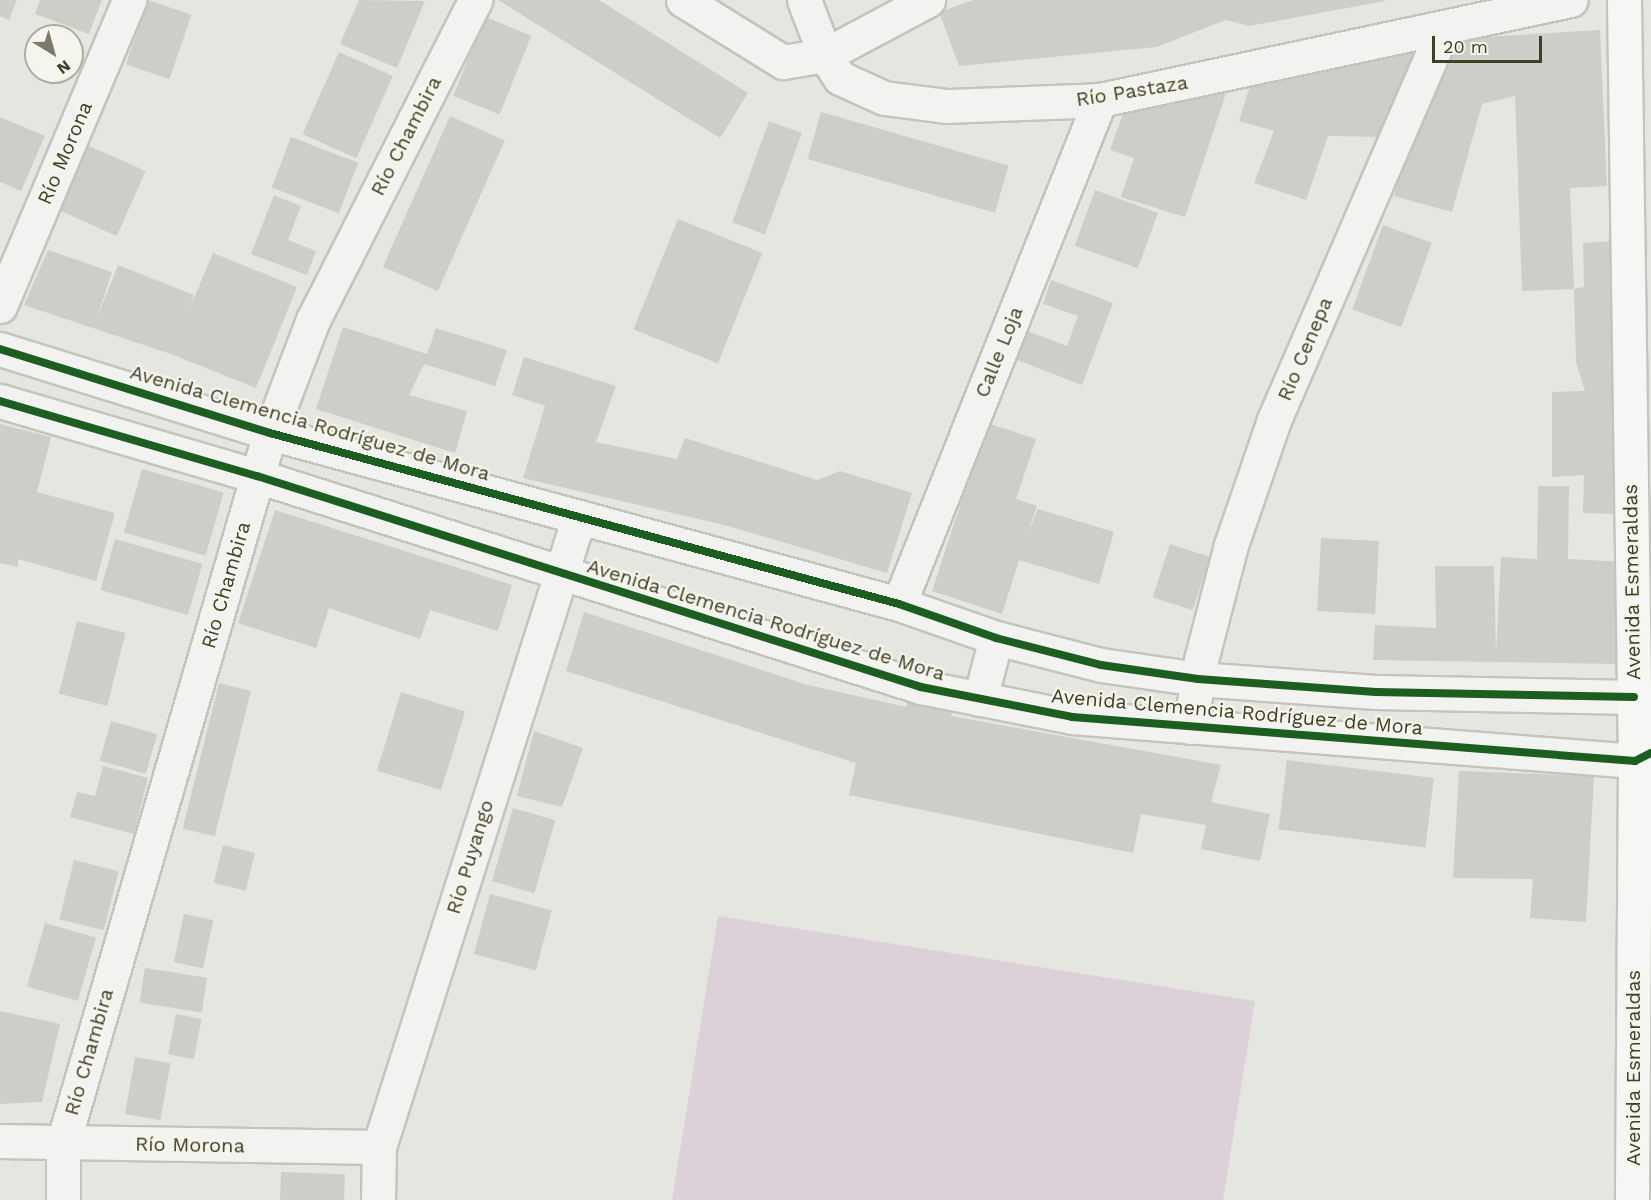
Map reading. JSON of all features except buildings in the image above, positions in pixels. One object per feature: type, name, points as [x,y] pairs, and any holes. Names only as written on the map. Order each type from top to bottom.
[{"type":"main road","name":"Avenida Esmeraldas","points":[[1624,0],[1643,757],[1632,1200]]},
{"type":"street","name":"Río Morona","points":[[0,306],[129,0]]},
{"type":"street","name":"Río Chambira","points":[[63,1200],[63,1143],[270,433],[312,320],[475,0]]},
{"type":"street","points":[[683,0],[783,62],[825,56],[928,0]]},
{"type":"street","name":"Río Pastaza","points":[[804,0],[825,56],[840,78],[884,98],[947,105],[1100,100],[1571,0]]},
{"type":"street","name":"Río Cenepa","points":[[1190,727],[1198,679],[1231,544],[1274,420],[1443,29]]},
{"type":"street","name":"Calle Loja","points":[[899,604],[1100,100]]},
{"type":"street","name":"Avenida Clemencia Rodríguez de Mora","points":[[0,349],[270,433],[899,604],[996,638],[1101,665],[1198,679],[1376,692],[1642,701]]},
{"type":"street","name":"Avenida Clemencia Rodríguez de Mora","points":[[0,401],[257,477],[921,687],[1072,717],[1643,757]]},
{"type":"street","name":"Río Puyango","points":[[378,1200],[379,1147],[559,574],[579,517]]},
{"type":"street","points":[[980,699],[996,638]]},
{"type":"street","name":"Río Morona","points":[[0,1141],[379,1147]]},
{"type":"shaded area","points":[[718,916],[1255,1001],[1223,1200],[672,1200]]},
{"type":"cycle path","points":[[0,349],[270,433],[899,604],[996,638],[1101,665],[1198,679],[1376,692],[1634,697]]},
{"type":"cycle path","points":[[0,401],[257,476],[921,687],[1072,717],[1635,761],[1651,753]]}]
